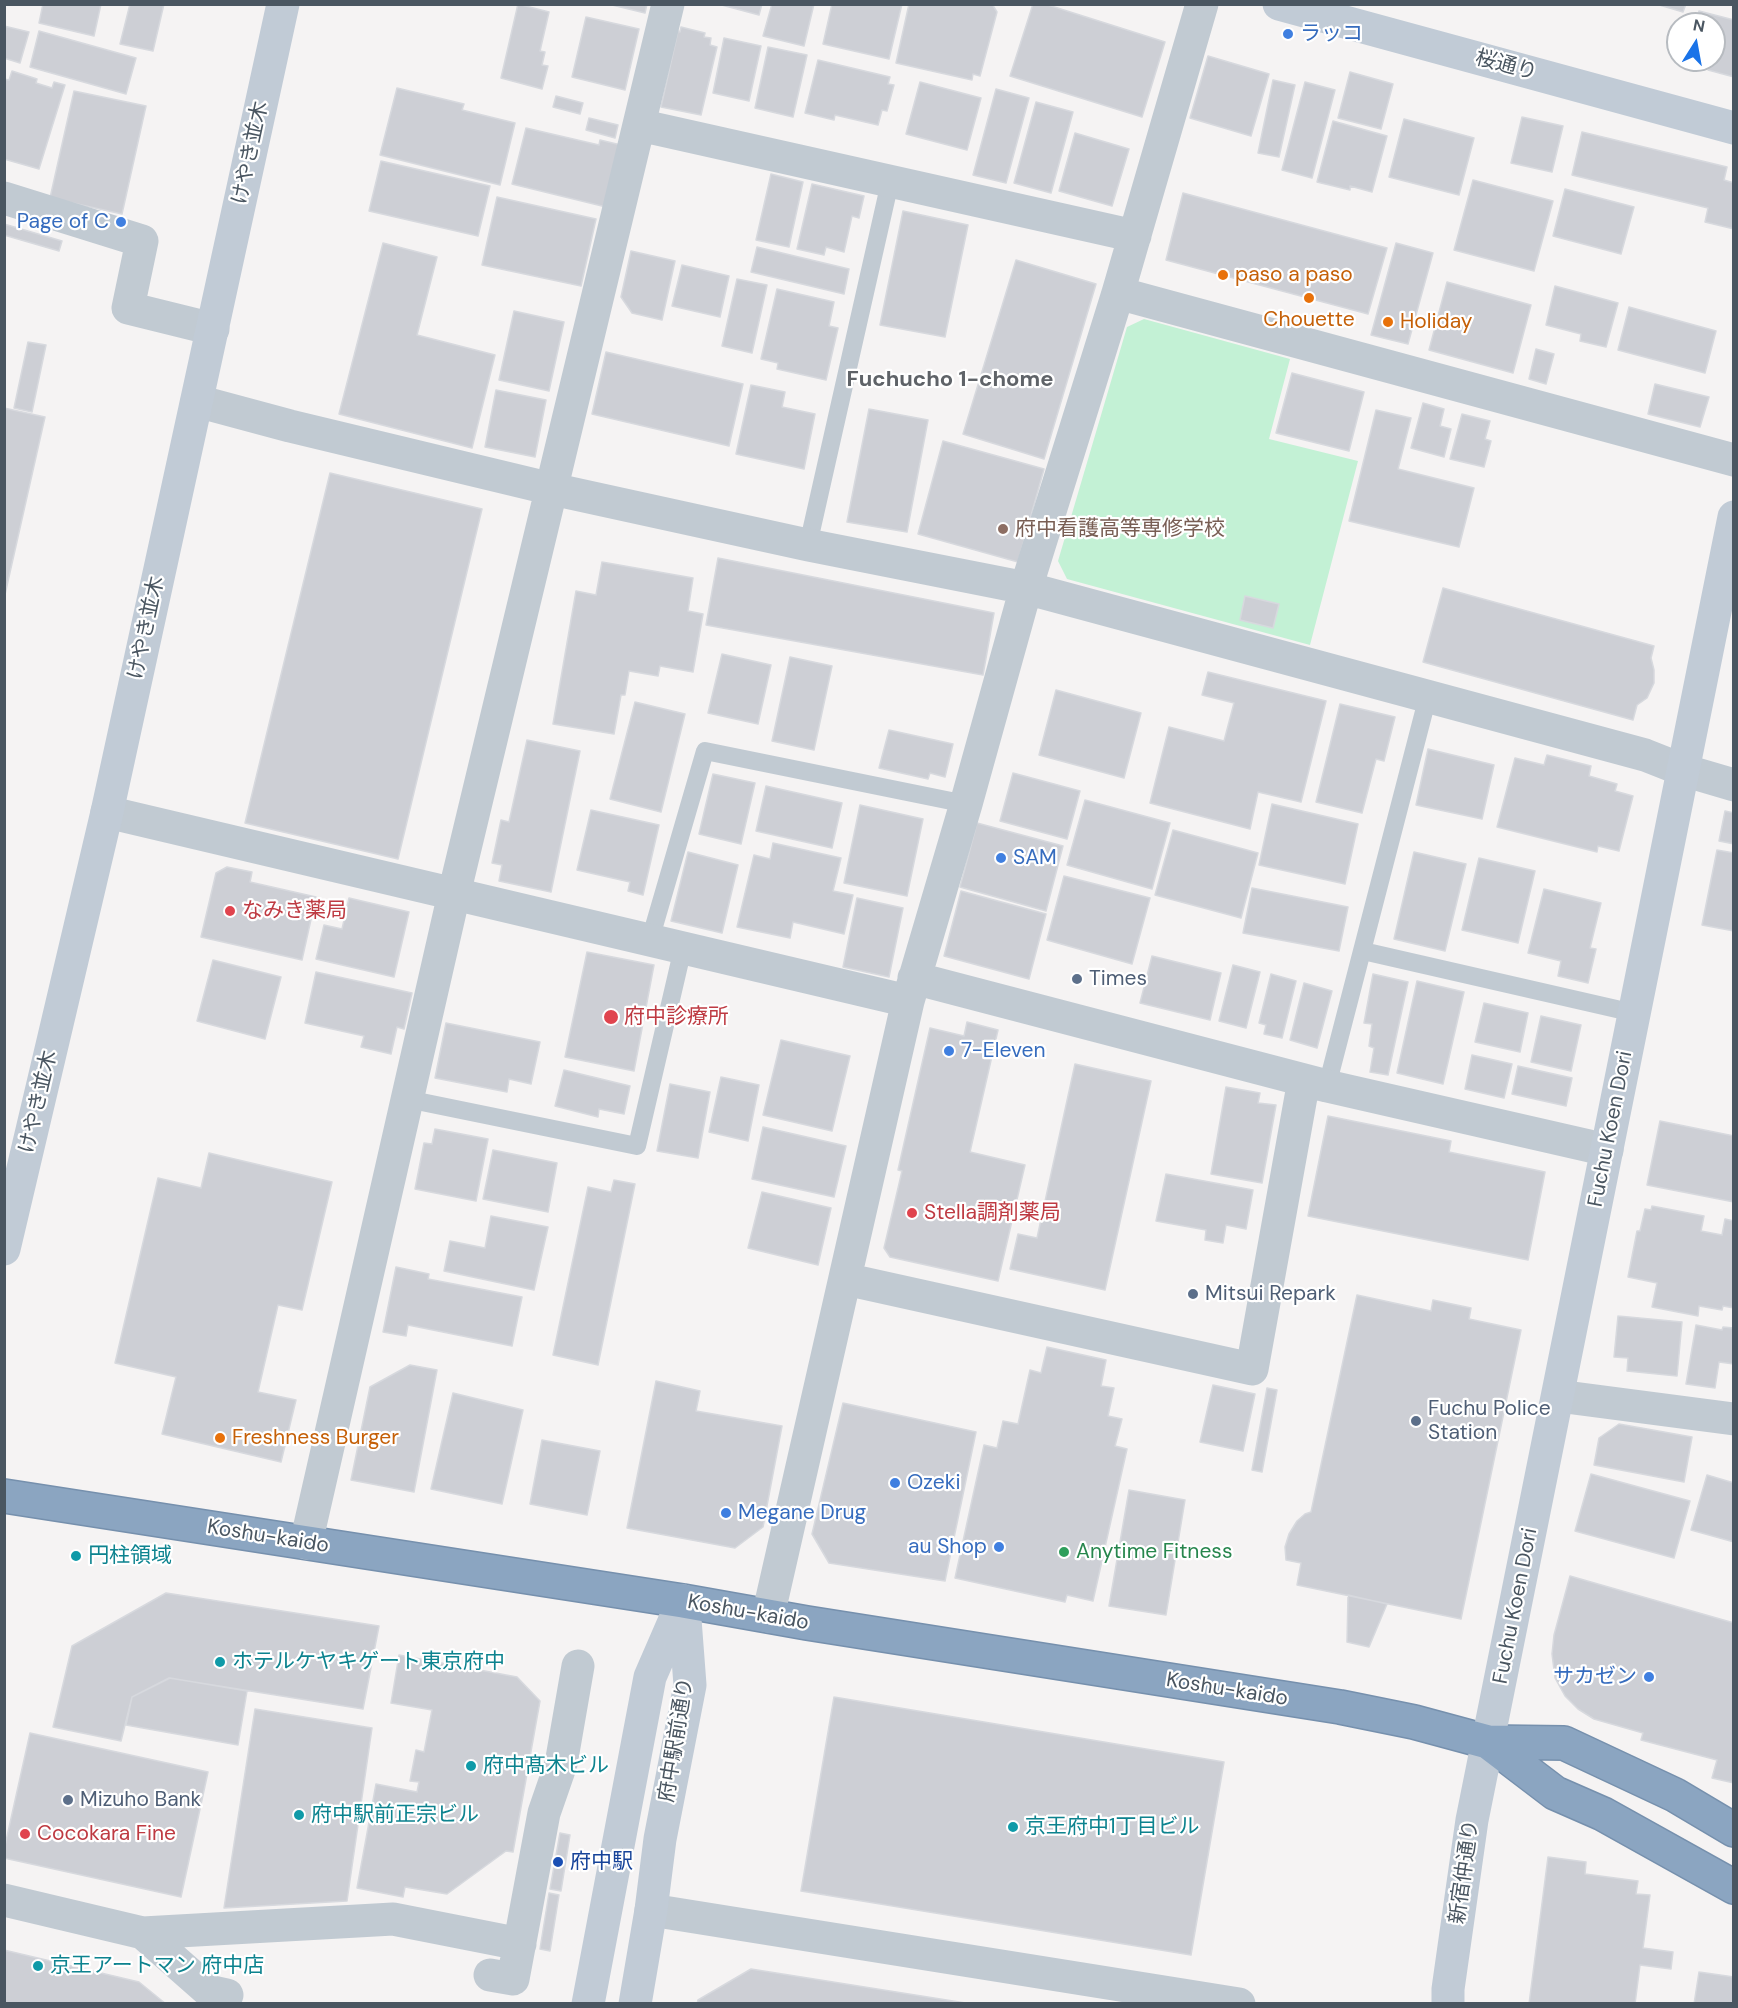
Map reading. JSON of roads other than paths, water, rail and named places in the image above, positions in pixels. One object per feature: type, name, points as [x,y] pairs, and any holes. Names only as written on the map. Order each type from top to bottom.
[{"type":"highway","name":"Koshu-kaido","points":[[4,1496],[683,1601],[1340,1707],[1414,1722],[1488,1742],[1564,1743],[1675,1796],[1734,1830]]},
{"type":"highway","name":"Koshu-kaido","points":[[1488,1742],[1555,1793],[1603,1814],[1734,1887]]},
{"type":"street","name":"けやき並木","points":[[4,1249],[107,812],[283,4]]},
{"type":"street","points":[[306,1543],[454,894],[668,4]]},
{"type":"street","points":[[768,1616],[911,990],[1026,588],[1118,293],[1202,4]]},
{"type":"street","name":"桜通り","points":[[1279,4],[1734,128]]},
{"type":"street","points":[[639,125],[1135,236]]},
{"type":"street","points":[[4,198],[142,241],[128,308],[213,329]]},
{"type":"street","points":[[1118,293],[1734,460]]},
{"type":"street","points":[[197,401],[302,429],[552,489],[808,545],[1026,588],[1645,755],[1683,770],[1734,785]]},
{"type":"street","name":"Fuchu Koen Dori","points":[[1488,1742],[1734,517]]},
{"type":"street","points":[[107,812],[683,948],[911,990],[1607,1150]]},
{"type":"street","points":[[845,1279],[1252,1369],[1315,1083]]},
{"type":"street","points":[[1558,1396],[1734,1419]]},
{"type":"street","name":"府中駅前通り","points":[[635,2004],[660,1839],[690,1684],[683,1601]]},
{"type":"street","name":"府中駅前通り","points":[[588,2004],[650,1677],[683,1601]]},
{"type":"street","points":[[490,1975],[513,1979],[544,1813],[561,1764],[579,1666]]},
{"type":"street","name":"新宿仲通り","points":[[1448,2004],[1448,1989],[1473,1820],[1488,1742]]},
{"type":"street","points":[[4,1900],[143,1933],[393,1919],[520,1944]]},
{"type":"street","points":[[597,1956],[610,1937],[627,1923],[651,1910],[1239,2004]]},
{"type":"street","points":[[143,1933],[216,1997]]},
{"type":"lane","points":[[808,545],[890,182]]},
{"type":"lane","points":[[1315,1083],[1362,951],[1428,696]]},
{"type":"lane","points":[[650,940],[705,752],[966,804]]},
{"type":"lane","points":[[407,1100],[637,1146],[683,948]]},
{"type":"lane","points":[[1362,951],[1634,1013]]},
{"type":"place","name":"ラッコ","points":[[1288,34]]},
{"type":"place","name":"Page of C","points":[[121,222]]},
{"type":"place","name":"paso a paso","points":[[1223,275]]},
{"type":"place","name":"Chouette","points":[[1309,298]]},
{"type":"place","name":"Holiday","points":[[1388,322]]},
{"type":"place","name":"府中看護高等専修学校","points":[[1003,529]]},
{"type":"place","name":"SAM","points":[[1001,858]]},
{"type":"place","name":"なみき薬局","points":[[230,911]]},
{"type":"place","name":"Times","points":[[1077,979]]},
{"type":"place","name":"府中診療所","points":[[611,1017]]},
{"type":"place","name":"7-Eleven","points":[[949,1051]]},
{"type":"place","name":"Stella調剤薬局","points":[[912,1213]]},
{"type":"place","name":"Mitsui Repark","points":[[1193,1294]]},
{"type":"place","name":"Fuchu Police Station","points":[[1416,1421]]},
{"type":"place","name":"Freshness Burger","points":[[220,1438]]},
{"type":"place","name":"Ozeki","points":[[895,1483]]},
{"type":"place","name":"Megane Drug","points":[[726,1513]]},
{"type":"place","name":"au Shop","points":[[999,1547]]},
{"type":"place","name":"Anytime Fitness","points":[[1064,1552]]},
{"type":"place","name":"円柱領域","points":[[76,1556]]},
{"type":"place","name":"ホテルケヤキゲート東京府中","points":[[220,1662]]},
{"type":"place","name":"サカゼン","points":[[1649,1677]]},
{"type":"place","name":"府中髙木ビル","points":[[471,1766]]},
{"type":"place","name":"Mizuho Bank","points":[[68,1800]]},
{"type":"place","name":"府中駅前正宗ビル","points":[[299,1815]]},
{"type":"place","name":"京王府中1丁目ビル","points":[[1013,1827]]},
{"type":"place","name":"Cocokara Fine","points":[[25,1834]]},
{"type":"place","name":"府中駅","points":[[558,1862]]},
{"type":"place","name":"京王アートマン 府中店","points":[[38,1966]]},
{"type":"district","name":"Fuchucho 1-chome","points":[[950,380]]}]
